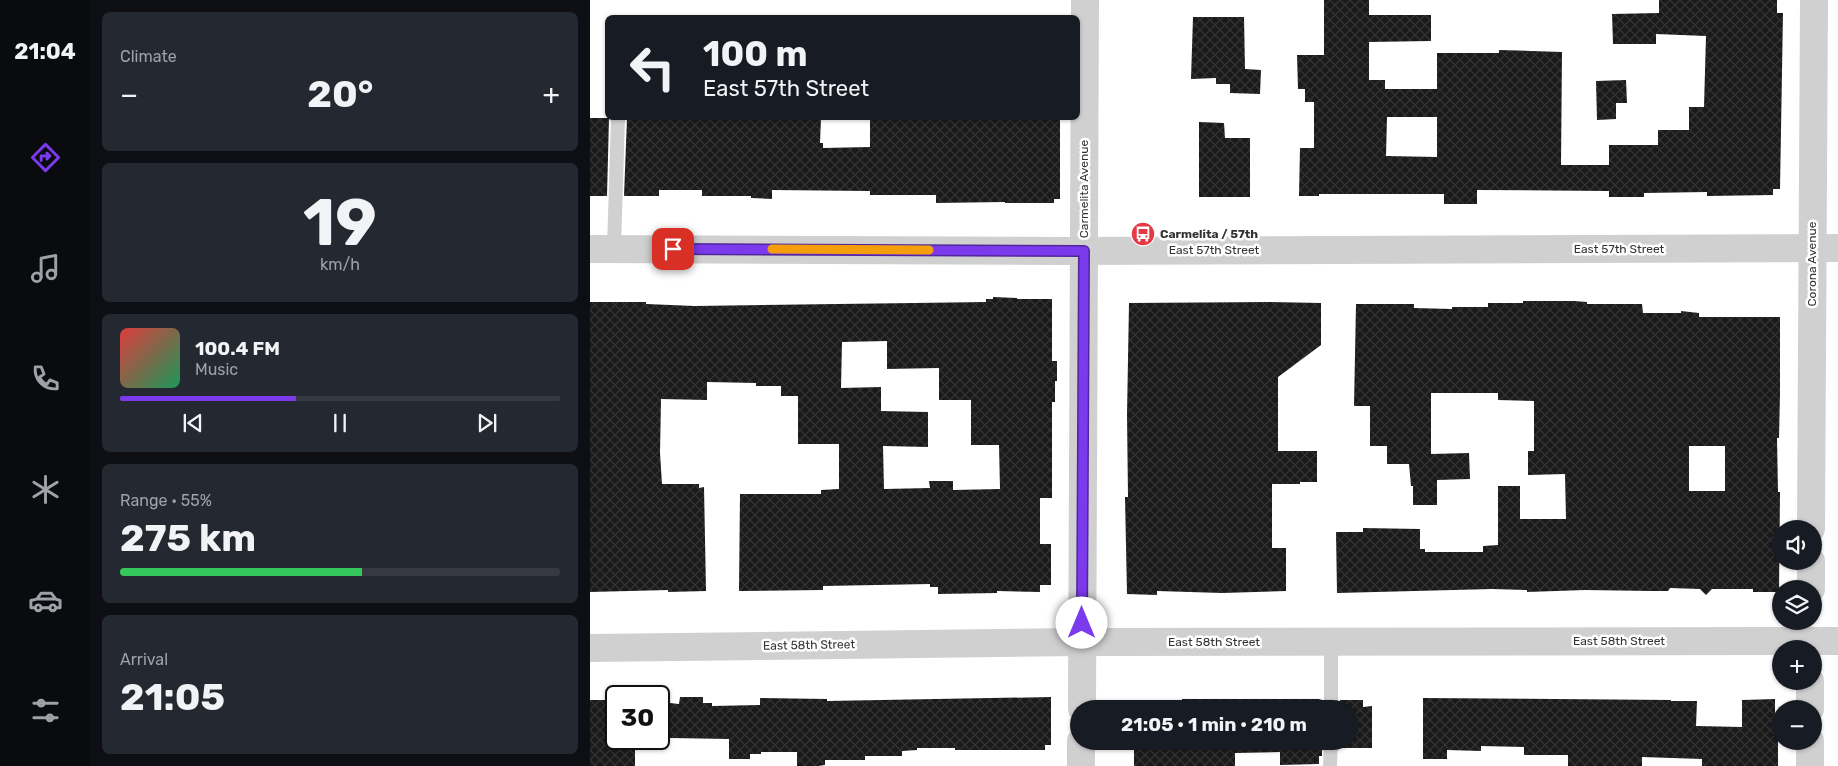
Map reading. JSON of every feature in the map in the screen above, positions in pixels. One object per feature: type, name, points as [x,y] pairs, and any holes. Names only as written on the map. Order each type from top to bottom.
[{"type":"street","name":"Carmelita Avenue","points":[[1082,700],[1085,0]]},
{"type":"street","name":"Corona Avenue","points":[[1811,520],[1825,248],[1814,0]]},
{"type":"street","name":"East 57th Street","points":[[602,249],[1084,251],[1825,248]]},
{"type":"street","name":"East 58th Street","points":[[590,648],[1082,642],[1811,637],[1838,641]]},
{"type":"street","points":[[1081,766],[1082,750]]},
{"type":"street","points":[[1810,750],[1810,766]]},
{"type":"lane","points":[[602,249],[618,120]]},
{"type":"lane","points":[[1331,641],[1331,700]]},
{"type":"lane","points":[[1330,765],[1331,750]]},
{"type":"building","points":[[1324,0],[1369,0],[1369,15],[1431,15],[1431,41],[1369,42],[1369,80],[1385,80],[1385,89],[1437,89],[1437,53],[1499,53],[1499,50],[1562,52],[1561,165],[1609,165],[1609,145],[1658,145],[1658,130],[1689,130],[1689,107],[1704,107],[1706,36],[1656,34],[1656,44],[1613,44],[1612,14],[1659,13],[1659,0],[1777,0],[1777,13],[1783,13],[1780,189],[1773,189],[1773,195],[1707,196],[1707,192],[1644,193],[1644,197],[1609,197],[1609,191],[1477,190],[1477,204],[1444,204],[1444,194],[1319,194],[1319,196],[1299,196],[1300,148],[1314,148],[1314,102],[1305,102],[1305,89],[1298,89],[1297,55],[1324,55]],"holes":[[[1387,117],[1437,117],[1437,157],[1386,156]]]},
{"type":"building","points":[[1193,17],[1244,17],[1245,69],[1261,70],[1260,94],[1230,93],[1230,84],[1216,84],[1216,78],[1191,79]]},
{"type":"building","points":[[1626,80],[1627,103],[1616,103],[1616,119],[1597,120],[1596,81]]},
{"type":"building","points":[[590,118],[605,118],[605,120],[609,120],[607,196],[590,196]]},
{"type":"building","points":[[627,120],[821,120],[820,143],[823,143],[823,148],[870,147],[870,120],[1060,120],[1060,199],[1054,199],[1054,203],[936,203],[936,195],[870,195],[870,191],[772,190],[772,199],[751,198],[751,196],[702,196],[702,190],[659,190],[659,196],[624,196]]},
{"type":"building","points":[[1199,122],[1224,123],[1225,138],[1250,138],[1250,197],[1199,197]]},
{"type":"building","points":[[993,297],[1052,299],[1052,361],[1057,361],[1057,381],[1055,381],[1055,402],[1052,402],[1052,498],[1040,498],[1040,544],[1051,544],[1051,585],[1040,585],[1040,592],[997,591],[997,593],[938,594],[938,587],[930,587],[930,584],[823,586],[823,590],[739,591],[740,494],[821,494],[821,490],[839,489],[839,444],[798,444],[798,396],[781,396],[781,386],[756,386],[756,383],[707,382],[707,400],[661,399],[660,453],[662,484],[699,484],[699,488],[704,487],[706,591],[590,592],[590,302],[646,302],[646,304],[695,306],[986,302],[986,299],[993,299]],"holes":[[[887,341],[887,369],[939,368],[939,400],[971,400],[971,445],[999,445],[1000,489],[953,490],[953,481],[929,481],[930,488],[884,489],[883,446],[928,447],[928,412],[881,411],[881,387],[841,388],[842,342]]]},
{"type":"building","points":[[1574,301],[1587,302],[1587,304],[1642,304],[1643,313],[1681,313],[1681,311],[1699,313],[1699,317],[1780,317],[1779,438],[1777,438],[1780,520],[1772,520],[1772,570],[1779,570],[1779,580],[1772,580],[1772,592],[1753,592],[1753,589],[1712,589],[1706,595],[1700,589],[1670,588],[1668,591],[1585,590],[1527,592],[1527,590],[1492,589],[1337,593],[1336,532],[1363,532],[1363,528],[1420,529],[1420,549],[1425,549],[1425,552],[1483,552],[1483,546],[1498,545],[1498,486],[1520,486],[1520,519],[1566,519],[1565,474],[1528,475],[1528,451],[1534,451],[1534,401],[1498,400],[1498,393],[1431,393],[1431,454],[1469,453],[1470,479],[1437,480],[1437,505],[1413,505],[1413,486],[1411,486],[1409,464],[1387,464],[1387,446],[1370,446],[1370,406],[1354,406],[1356,304],[1414,304],[1414,308],[1452,309],[1452,307],[1488,307],[1488,303]],"holes":[[[1689,446],[1725,446],[1725,491],[1689,491]]]},
{"type":"building","points":[[1129,303],[1321,303],[1321,345],[1278,377],[1278,451],[1317,451],[1317,482],[1272,484],[1272,548],[1286,548],[1286,591],[1222,593],[1157,591],[1157,595],[1127,594],[1125,497],[1128,497]]},
{"type":"building","points":[[680,697],[703,697],[703,703],[712,703],[712,706],[760,705],[760,698],[827,699],[827,701],[1051,697],[1051,745],[1045,745],[1045,750],[917,748],[917,750],[902,751],[902,756],[865,756],[865,760],[825,760],[825,765],[818,766],[797,766],[797,752],[761,752],[761,754],[750,754],[750,759],[729,759],[729,739],[670,738],[670,703],[679,704]]},
{"type":"building","points":[[1423,698],[1697,701],[1696,726],[1742,727],[1742,700],[1775,699],[1772,700],[1772,750],[1778,750],[1778,766],[1702,766],[1702,759],[1642,757],[1642,766],[1568,766],[1568,755],[1524,755],[1524,747],[1481,746],[1481,751],[1447,750],[1447,759],[1423,759]]},
{"type":"building","points":[[1319,699],[1322,700],[1182,700]]},
{"type":"building","points":[[590,700],[605,700],[605,750],[635,750],[635,766],[590,766]]},
{"type":"building","points":[[1358,700],[1363,700],[1363,707],[1372,706],[1372,748],[1358,748]]},
{"type":"building","points":[[1134,750],[1322,750],[1322,756],[1319,756],[1319,764],[1280,765],[1280,752],[1235,753],[1235,766],[1134,766]]},
{"type":"slow traffic","points":[[772,249],[929,250]]},
{"type":"place","name":"Carmelita / 57th","points":[[1143,234]]},
{"type":"route","points":[[673,249],[1084,251],[1082,623]]}]
